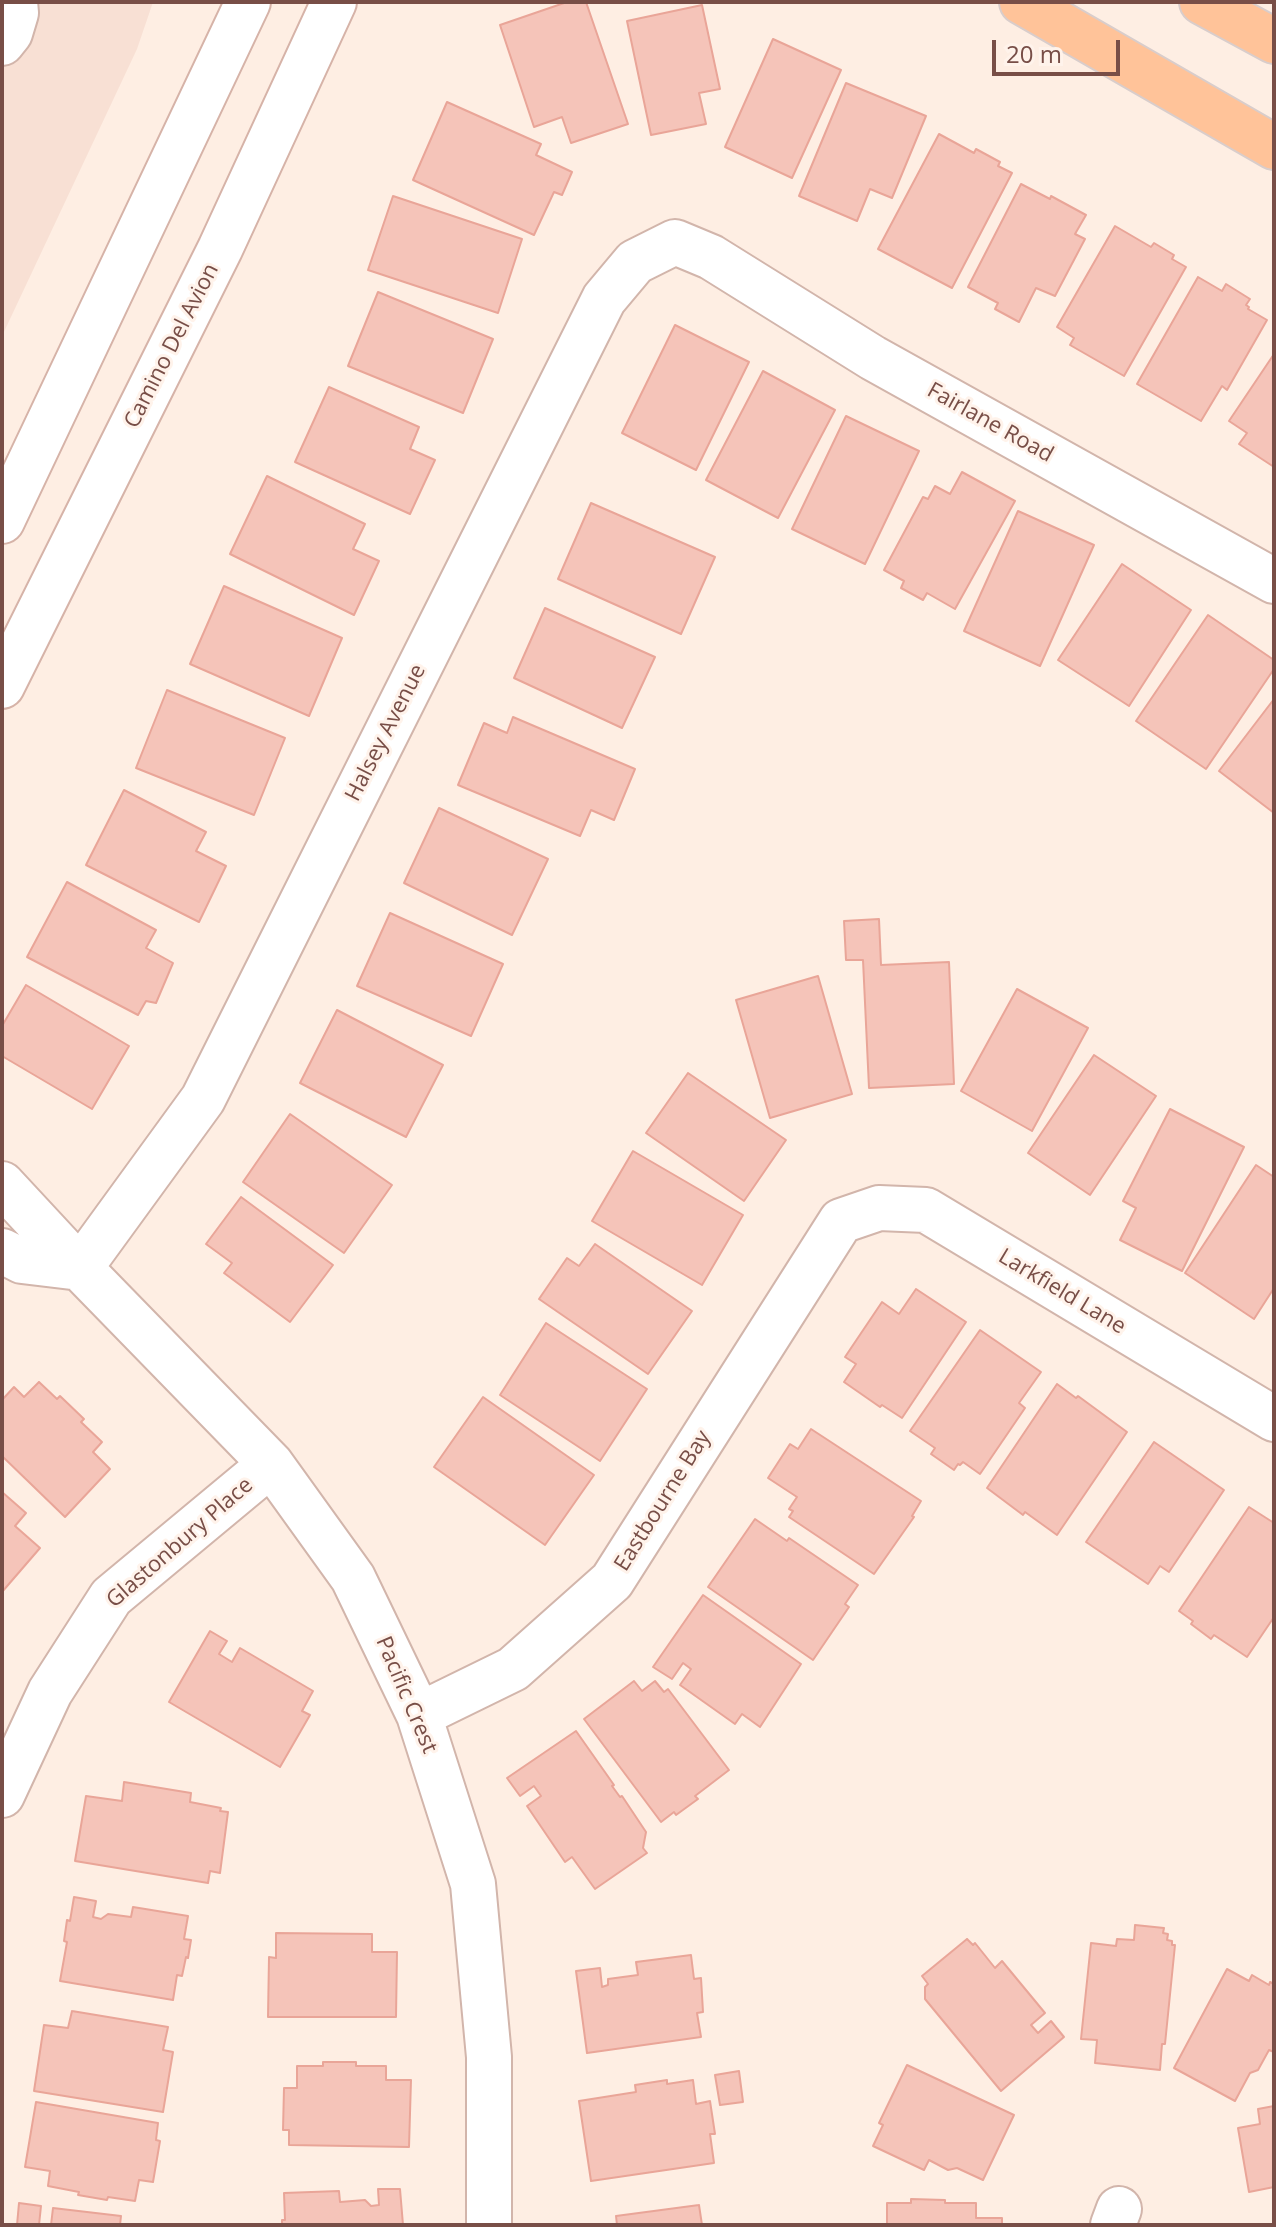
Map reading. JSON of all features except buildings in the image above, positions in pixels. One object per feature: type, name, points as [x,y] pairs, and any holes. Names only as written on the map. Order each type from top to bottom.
[{"type":"main road","points":[[1022,2],[1274,147]]},
{"type":"main road","points":[[1202,2],[1274,41]]},
{"type":"street","points":[[2,43],[10,33],[16,13],[15,2]]},
{"type":"street","points":[[2,521],[248,2]]},
{"type":"street","name":"Camino Del Avion","points":[[2,686],[220,249],[334,2]]},
{"type":"street","name":"Halsey Avenue","points":[[80,1268],[203,1099],[604,299],[635,262],[675,242],[711,257]]},
{"type":"street","name":"Fairlane Road","points":[[711,257],[873,358],[1274,581]]},
{"type":"street","name":"Pacific Crest","points":[[2,1184],[271,1464],[353,1578],[419,1715],[473,1884],[489,2057],[489,2225]]},
{"type":"street","name":"Larkfield Lane","points":[[841,1221],[879,1208],[926,1210],[1274,1419]]},
{"type":"street","name":"Eastbourne Bay","points":[[419,1715],[513,1669],[612,1581],[841,1221]]},
{"type":"street","points":[[2,1251],[22,1261],[80,1268]]},
{"type":"street","name":"Glastonbury Place","points":[[2,1795],[50,1692],[111,1597],[271,1464]]},
{"type":"shaded area","points":[[2,2],[153,2],[137,49],[2,336]]}]
